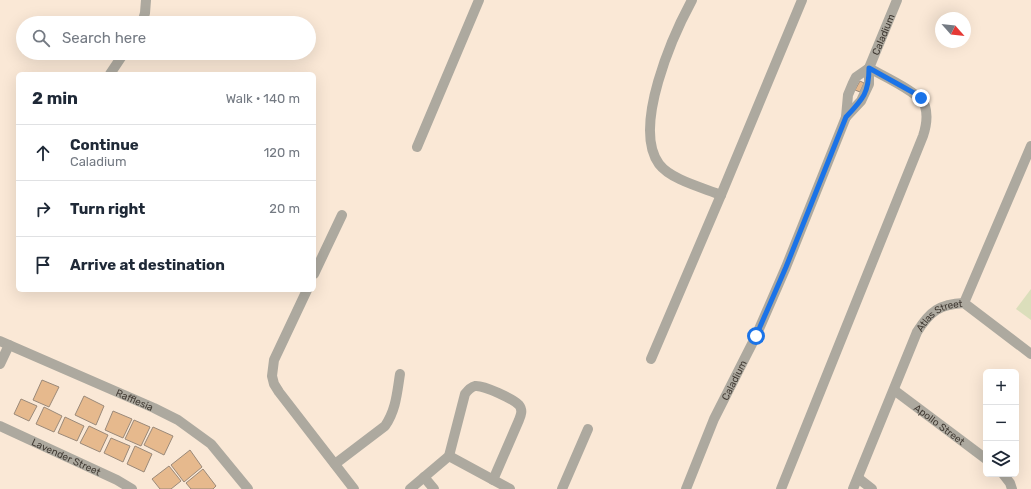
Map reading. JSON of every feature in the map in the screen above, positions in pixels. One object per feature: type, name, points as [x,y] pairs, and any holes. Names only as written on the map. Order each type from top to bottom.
[{"type":"street","points":[[144,16],[146,0]]},
{"type":"street","points":[[417,147],[479,0]]},
{"type":"street","points":[[692,0],[674,36],[662,68],[652,110],[651,134],[654,154],[660,165],[671,174],[686,182],[722,195]]},
{"type":"street","points":[[651,359],[722,195],[802,0]]},
{"type":"street","name":"Caladium","points":[[846,117],[861,101],[869,84],[869,68],[897,0]]},
{"type":"street","points":[[111,72],[119,60]]},
{"type":"street","points":[[781,489],[923,136],[926,125],[925,105],[921,98],[869,68]]},
{"type":"street","name":"Caladium","points":[[686,489],[714,419],[756,336],[786,267],[846,117],[848,95],[853,83],[856,77],[869,68]]},
{"type":"street","name":"Atlas Street","points":[[853,489],[917,332],[931,313],[950,304],[964,303],[1031,146]]},
{"type":"street","points":[[316,270],[342,215]]},
{"type":"street","points":[[306,292],[274,360],[272,376],[274,384],[279,392],[354,489]]},
{"type":"street","points":[[964,303],[1031,354]]},
{"type":"street","points":[[0,364],[4,343]]},
{"type":"street","name":"Rafflesia","points":[[4,343],[154,408],[178,420],[211,444],[248,489]]},
{"type":"street","points":[[335,464],[381,430],[388,422],[394,408],[400,374]]},
{"type":"street","points":[[410,489],[449,456],[465,394],[474,386],[483,387],[516,403],[521,410],[522,415],[493,480]]},
{"type":"street","name":"Apollo Street","points":[[894,390],[983,457]]},
{"type":"street","name":"Lavender Street","points":[[0,426],[116,480],[132,489]]},
{"type":"street","points":[[562,489],[588,429]]},
{"type":"street","points":[[449,456],[510,489]]},
{"type":"street","points":[[424,477],[434,489]]},
{"type":"street","points":[[1005,477],[1012,489]]},
{"type":"street","points":[[858,478],[872,489]]},
{"type":"green space","points":[[1031,289],[1031,320],[1016,309]]},
{"type":"building","points":[[860,81],[864,83],[860,92],[855,90]]},
{"type":"building","points":[[42,380],[59,387],[49,407],[33,400]]},
{"type":"building","points":[[84,396],[104,406],[96,425],[75,415]]},
{"type":"building","points":[[21,399],[37,406],[29,421],[14,414]]},
{"type":"building","points":[[44,407],[62,416],[54,432],[36,424]]},
{"type":"building","points":[[113,411],[132,419],[123,438],[105,430]]},
{"type":"building","points":[[65,417],[84,426],[77,441],[58,433]]},
{"type":"building","points":[[134,420],[150,427],[141,446],[125,439]]},
{"type":"building","points":[[89,426],[108,435],[100,452],[80,443]]},
{"type":"building","points":[[153,427],[173,436],[164,455],[144,445]]},
{"type":"building","points":[[111,438],[130,446],[123,462],[104,453]]},
{"type":"building","points":[[135,446],[152,454],[144,472],[127,464]]},
{"type":"building","points":[[190,450],[202,467],[184,482],[171,465]]},
{"type":"building","points":[[169,466],[181,481],[171,489],[160,489],[152,479]]},
{"type":"building","points":[[203,469],[216,486],[213,489],[191,489],[186,483]]},
{"type":"route","points":[[756,336],[786,267],[846,117],[861,101],[869,84],[869,68],[921,98]]}]
